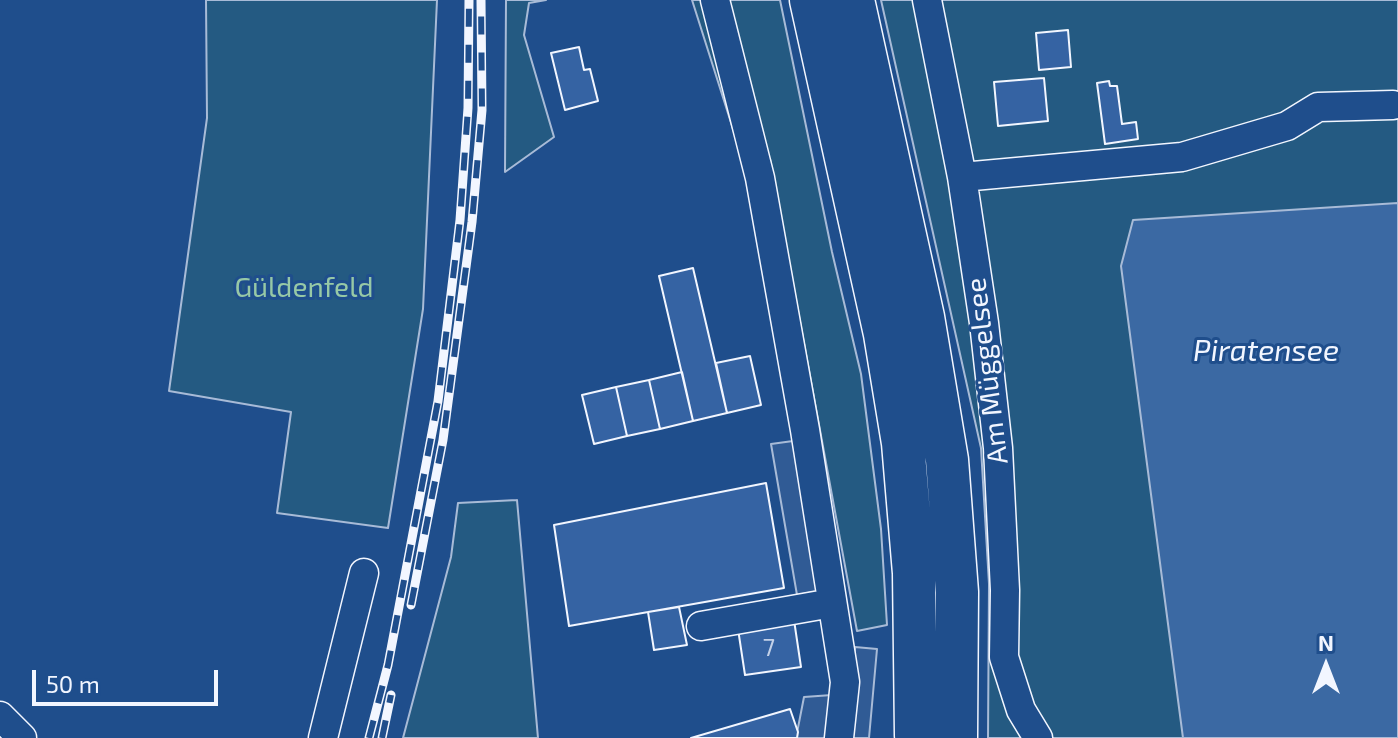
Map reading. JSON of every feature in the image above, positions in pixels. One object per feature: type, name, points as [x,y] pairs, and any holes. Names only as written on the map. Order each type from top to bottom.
[{"type":"highway","points":[[811,0],[885,334],[903,443],[914,573],[936,737]]},
{"type":"highway","points":[[853,0],[923,317],[947,460],[957,592],[936,737]]},
{"type":"street","points":[[715,0],[760,178],[805,430],[845,682],[839,738]]},
{"type":"street","name":"Am Müggelsee","points":[[927,0],[962,177],[984,323],[998,448],[1005,590],[1004,657],[1021,710],[1038,738]]},
{"type":"street","points":[[962,177],[1182,157],[1287,126],[1318,107],[1393,105]]},
{"type":"street","points":[[323,738],[364,573]]},
{"type":"street","points":[[701,626],[832,603]]},
{"type":"street","points":[[0,716],[22,738]]},
{"type":"green space","name":"Güldenfeld","points":[[206,0],[437,0],[423,309],[388,528],[277,513],[291,412],[169,391],[207,118]]},
{"type":"green space","points":[[506,0],[546,0],[529,3],[524,35],[554,137],[505,172]]},
{"type":"green space","points":[[692,0],[780,0],[832,252],[861,374],[881,529],[887,625],[857,631],[770,159],[740,151]]},
{"type":"green space","points":[[881,0],[1398,0],[1398,738],[988,738],[989,584],[981,448]]},
{"type":"green space","points":[[517,500],[538,738],[403,738],[451,557],[458,503]]},
{"type":"shaded area","points":[[793,441],[818,591],[797,595],[771,444]]},
{"type":"shaded area","points":[[855,647],[877,649],[869,738],[848,738]]},
{"type":"shaded area","points":[[832,695],[827,738],[796,738],[804,697]]},
{"type":"water","name":"Piratensee","points":[[1398,203],[1398,738],[1183,738],[1121,266],[1133,220]]},
{"type":"building","points":[[1068,30],[1071,67],[1039,70],[1036,33]]},
{"type":"building","points":[[579,47],[584,70],[590,69],[598,101],[565,110],[551,53]]},
{"type":"building","points":[[1044,78],[1048,121],[998,126],[994,82]]},
{"type":"building","points":[[1109,81],[1110,86],[1117,86],[1122,124],[1136,122],[1138,139],[1105,144],[1097,83]]},
{"type":"building","points":[[693,268],[727,413],[693,421],[659,276]]},
{"type":"building","points":[[750,356],[761,405],[727,413],[716,363]]},
{"type":"building","points":[[682,372],[693,421],[660,429],[649,380]]},
{"type":"building","points":[[649,380],[660,429],[627,436],[616,387]]},
{"type":"building","points":[[616,387],[627,436],[594,444],[582,395]]},
{"type":"building","points":[[766,483],[784,588],[569,626],[554,525]]},
{"type":"building","points":[[679,607],[687,645],[654,650],[648,612]]},
{"type":"building","points":[[794,620],[801,667],[745,675],[738,629]]},
{"type":"building","points":[[790,709],[797,738],[691,738]]},
{"type":"railway","points":[[369,738],[388,665],[438,401],[460,220],[468,108],[469,0]]},
{"type":"railway","points":[[411,605],[443,440],[472,222],[482,110],[481,0]]},
{"type":"railway","points":[[382,738],[391,695]]}]
